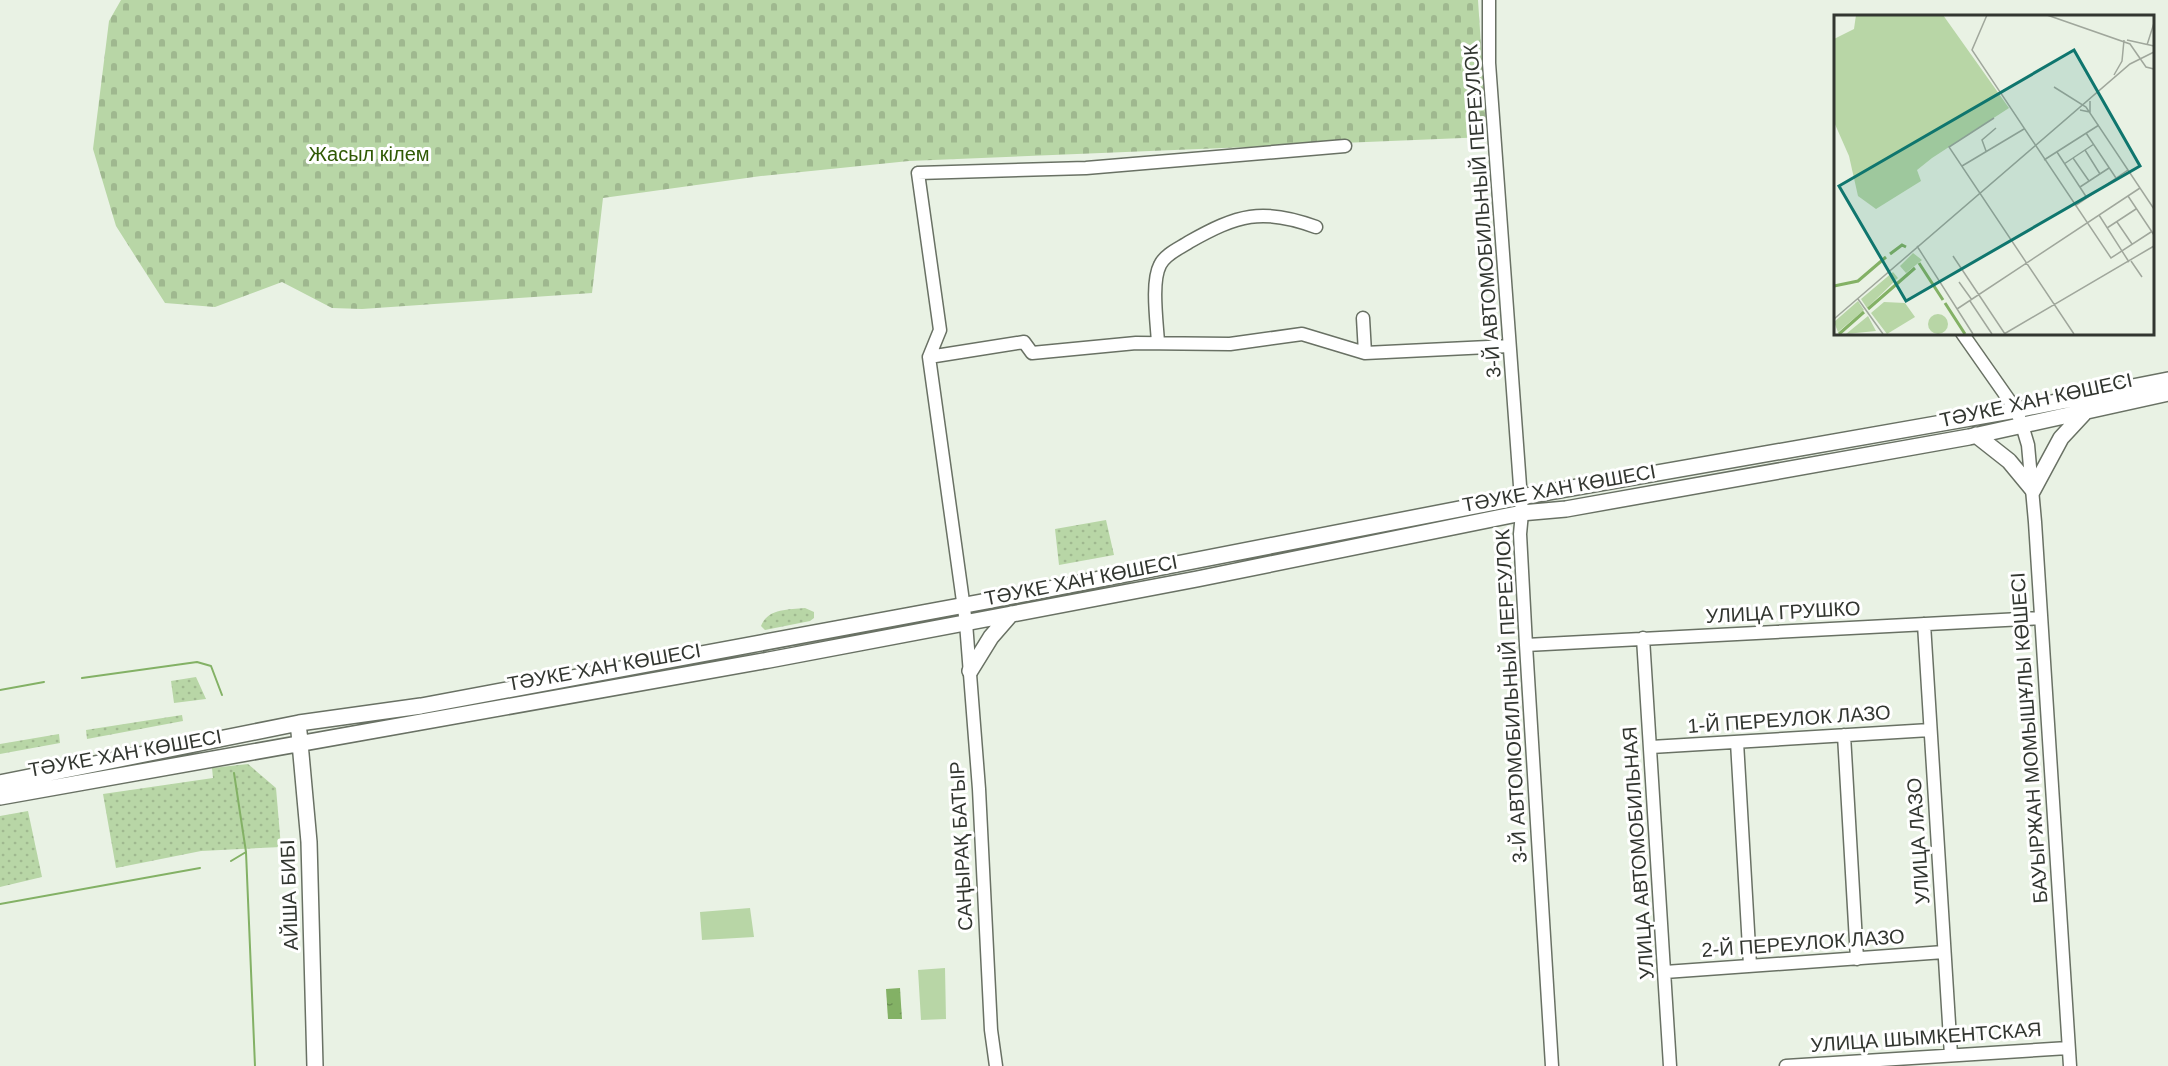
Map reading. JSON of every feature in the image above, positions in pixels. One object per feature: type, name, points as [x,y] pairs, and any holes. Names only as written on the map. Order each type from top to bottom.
[{"type":"main road","name":"ТӘУКЕ ХАН КӨШЕСІ","points":[[0,783],[299,723],[421,706],[963,606],[1521,496],[2016,410],[2168,380]]},
{"type":"main road","name":"ТӘУКЕ ХАН КӨШЕСІ","points":[[0,797],[1011,615],[1336,552],[1522,513],[1566,509],[1976,435],[2168,393]]},
{"type":"main road","points":[[1976,435],[2008,461],[2033,490],[2061,438],[2087,410]]},
{"type":"main road","points":[[970,671],[991,637],[1011,615]]},
{"type":"main road","name":"АЙША БИБІ","points":[[299,723],[309,842],[315,1066]]},
{"type":"street","name":"3-Й АВТОМОБИЛЬНЫЙ ПЕРЕУЛОК","points":[[1489,0],[1489,63],[1521,496],[1520,534],[1526,645],[1552,1066]]},
{"type":"street","points":[[929,357],[940,330],[918,173],[1086,168],[1345,146]]},
{"type":"street","points":[[1158,343],[1155,295],[1160,265],[1172,252],[1236,218],[1268,215],[1316,227]]},
{"type":"street","points":[[1363,318],[1365,353]]},
{"type":"street","points":[[929,357],[1024,342],[1032,352],[1158,343],[1230,344],[1302,334],[1365,353],[1509,346]]},
{"type":"street","name":"БАУЫРЖАН МОМЫШҰЛЫ КӨШЕСІ","points":[[1963,334],[2016,410],[2022,425],[2033,490],[2070,1066]]},
{"type":"street","name":"САҢЫРАҚ БАТЫР","points":[[929,357],[966,623],[979,789],[991,1030],[996,1066]]},
{"type":"street","name":"УЛИЦА ГРУШКО","points":[[1526,645],[2041,618]]},
{"type":"street","name":"УЛИЦА ЛАЗО","points":[[1924,624],[1951,1055]]},
{"type":"street","name":"УЛИЦА АВТОМОБИЛЬНАЯ","points":[[1643,639],[1670,1066]]},
{"type":"street","name":"1-Й ПЕРЕУЛОК ЛАЗО","points":[[1651,747],[1930,729]]},
{"type":"street","points":[[1844,735],[1857,959]]},
{"type":"street","points":[[1737,742],[1750,965]]},
{"type":"street","name":"2-Й ПЕРЕУЛОК ЛАЗО","points":[[1665,972],[1944,952]]},
{"type":"street","name":"УЛИЦА ШЫМКЕНТСКАЯ","points":[[1786,1066],[2068,1048]]},
{"type":"green space","name":"Жасыл кілем","points":[[121,0],[1478,0],[1487,137],[909,161],[761,176],[603,198],[592,293],[362,309],[332,308],[282,282],[215,307],[165,303],[116,226],[93,149],[109,21]]},
{"type":"green space","points":[[1106,520],[1114,555],[1059,565],[1055,529]]},
{"type":"green space","points":[[805,608],[814,612],[814,618],[810,621],[765,630],[761,626],[768,616],[774,613]]},
{"type":"green space","points":[[196,677],[206,699],[174,703],[171,681]]},
{"type":"green space","points":[[182,715],[183,721],[87,739],[86,730]]},
{"type":"green space","points":[[59,734],[60,743],[0,754],[0,744]]},
{"type":"green space","points":[[248,764],[276,788],[281,847],[201,851],[116,868],[103,794],[213,778],[212,768]]},
{"type":"green space","points":[[28,811],[42,877],[0,887],[0,816]]},
{"type":"green space","points":[[750,908],[754,937],[702,940],[700,912]]},
{"type":"green space","points":[[945,968],[946,1019],[921,1020],[918,970]]},
{"type":"water","points":[[900,988],[902,1019],[888,1019],[886,989]]},
{"type":"waterway","points":[[82,678],[197,662],[211,666],[222,695]]},
{"type":"waterway","points":[[0,690],[44,682]]},
{"type":"waterway","points":[[231,861],[246,852],[234,773]]},
{"type":"waterway","points":[[246,852],[255,1066]]},
{"type":"waterway","points":[[0,904],[200,868]]}]
